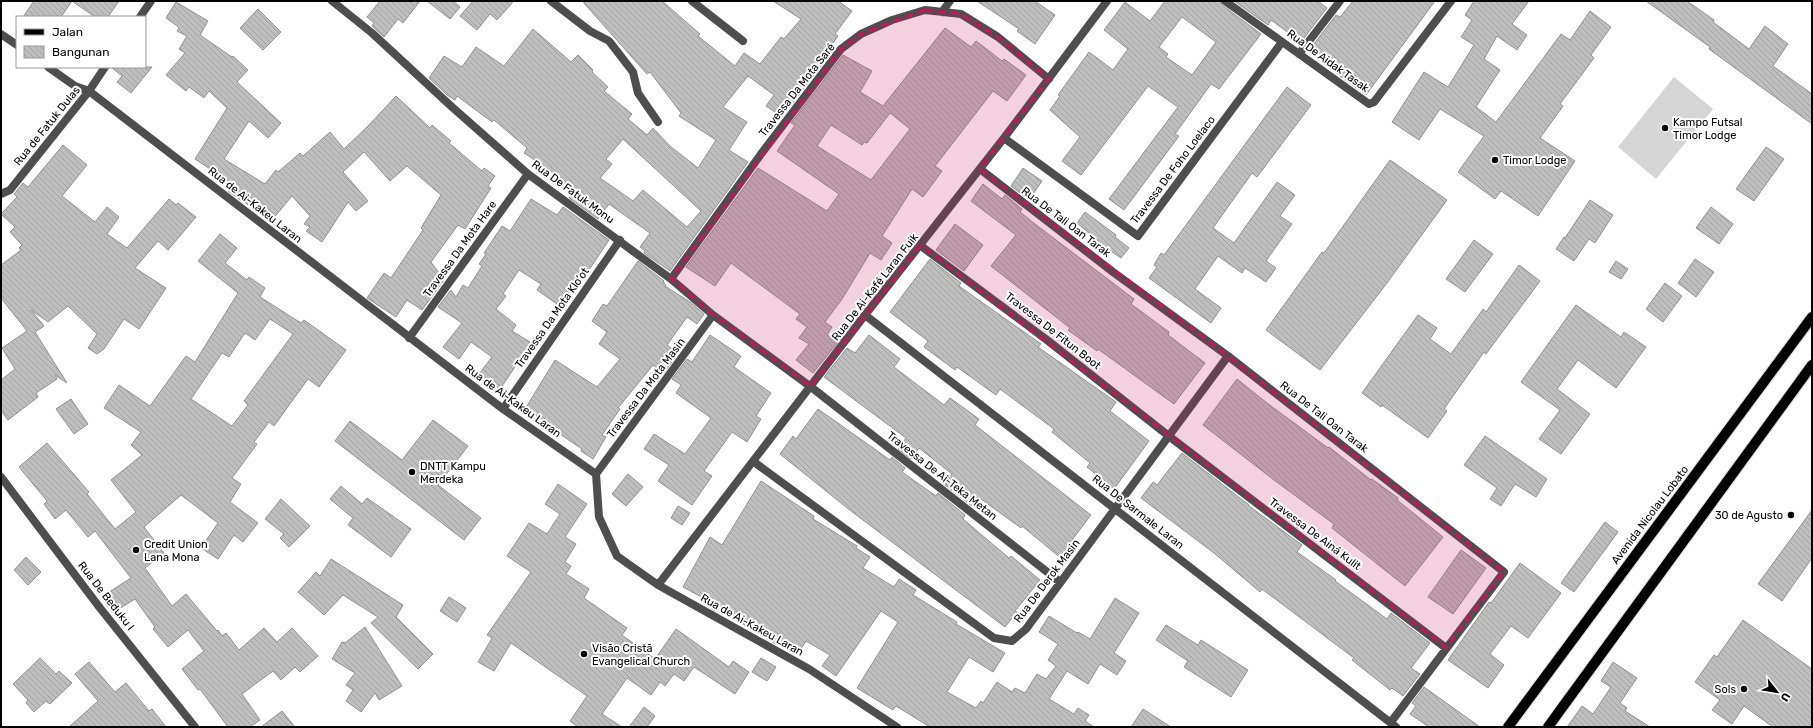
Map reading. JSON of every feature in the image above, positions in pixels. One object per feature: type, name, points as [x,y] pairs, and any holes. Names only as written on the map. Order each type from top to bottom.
[{"type":"main road","name":"Avenida Nicolau Lobato","points":[[1508,727],[1812,317]]},
{"type":"main road","points":[[1548,727],[1812,365]]},
{"type":"street","points":[[141,16],[151,1]]},
{"type":"street","name":"Rua De Fatuk Monu","points":[[332,1],[372,33],[452,107],[528,174],[620,240],[671,279],[713,314],[811,387]]},
{"type":"street","points":[[551,1],[590,31],[609,41],[633,72],[638,93],[658,122]]},
{"type":"street","points":[[692,1],[743,41]]},
{"type":"street","points":[[942,12],[950,1]]},
{"type":"street","name":"Rua De Ai-Kafé Laran Fuik","points":[[658,585],[754,462],[865,315],[921,246],[1108,1]]},
{"type":"street","name":"Rua De Aidak Tasak","points":[[1226,1],[1370,104],[1374,102],[1450,1]]},
{"type":"street","points":[[1299,54],[1340,1]]},
{"type":"street","name":"Travessa Da Mota Saré","points":[[671,279],[761,154],[841,49],[861,34],[892,20],[925,10],[960,14],[998,37],[1049,79]]},
{"type":"street","points":[[1,34],[16,44]]},
{"type":"street","name":"Travessa De Foho Loelaco","points":[[1004,138],[1138,236],[1282,42]]},
{"type":"street","name":"Rua de Ai-Kakeu Laran","points":[[49,68],[75,86],[89,91],[502,409],[596,474],[599,517],[617,556],[658,585],[809,670],[897,727]]},
{"type":"street","name":"Rua de Fatuk Dulas","points":[[1,194],[10,190],[89,91],[104,68]]},
{"type":"street","name":"Rua De Tali Oan Tarak","points":[[980,169],[1113,272],[1228,356],[1504,572],[1446,648],[1394,725]]},
{"type":"street","name":"Travessa Da Mota Hare","points":[[409,338],[528,174]]},
{"type":"street","name":"Travessa Da Mota Klo’ot","points":[[502,409],[620,240]]},
{"type":"street","name":"Travessa De Fitun Boot","points":[[921,246],[1047,340],[1170,437]]},
{"type":"street","name":"Travessa Da Mota Masin","points":[[596,474],[713,314]]},
{"type":"street","name":"Rua De Sarmale Laran","points":[[865,315],[1394,725]]},
{"type":"street","name":"Rua De Derok Masin","points":[[754,462],[994,638],[1012,641],[1026,629],[1170,437],[1228,356]]},
{"type":"street","name":"Travessa De Ai-Teka Metan","points":[[811,387],[1060,582]]},
{"type":"street","name":"Travessa De Ainá Kulit","points":[[1170,437],[1446,648]]},
{"type":"street","name":"Rua De Beduku I","points":[[1,477],[100,608],[195,727]]},
{"type":"highlighted area","points":[[925,10],[961,14],[998,37],[1049,79],[980,169],[1228,356],[1504,572],[1446,648],[921,246],[811,387],[713,315],[671,279],[841,49],[861,34]]},
{"type":"shaded area","name":"Kampo Futsal Timor Lodge","points":[[1674,77],[1713,109],[1656,179],[1618,147]]},
{"type":"building","points":[[34,1],[72,1],[62,16],[24,16]]},
{"type":"building","points":[[72,1],[119,1],[109,16],[94,16]]},
{"type":"building","points":[[380,1],[420,1],[403,23],[398,19],[384,37],[372,26],[374,23],[367,17]]},
{"type":"building","points":[[427,1],[453,1],[460,7],[450,19]]},
{"type":"building","points":[[473,1],[514,1],[497,20],[490,14],[477,30],[460,16]]},
{"type":"building","points":[[582,1],[662,1],[700,34],[698,36],[735,66],[744,53],[760,64],[781,37],[784,39],[801,19],[773,1],[838,1],[852,11],[835,34],[838,36],[830,47],[834,49],[782,117],[766,106],[774,95],[748,76],[723,107],[747,122],[729,150],[748,162],[670,271],[644,253],[645,251],[640,247],[650,233],[609,204],[598,219],[569,198],[574,191],[559,178],[560,177],[524,153],[527,148],[494,120],[492,122],[457,96],[455,100],[447,95],[429,78],[444,56],[462,67],[476,47],[504,66],[533,29],[571,62],[578,55],[593,70],[592,72],[608,87],[604,91],[632,114],[628,119],[647,135],[653,128],[670,146],[698,168],[716,140],[679,116],[681,113],[650,72],[647,74]],"holes":[[[623,139],[701,211],[687,227],[643,190],[633,201],[600,178],[612,164],[606,159]]]},
{"type":"building","points":[[977,1],[1035,1],[1055,15],[1035,44],[1017,31],[1019,29]]},
{"type":"building","points":[[1165,1],[1220,1],[1222,5],[1261,34],[1219,89],[1211,84],[1175,134],[1179,136],[1124,210],[1109,199],[1178,107],[1148,86],[1081,175],[1062,161],[1080,137],[1050,110],[1060,96],[1058,95],[1089,52],[1113,70],[1128,49],[1104,30],[1125,2],[1150,21]],"holes":[[[1182,17],[1216,42],[1192,75],[1166,57],[1168,54],[1159,47]]]},
{"type":"building","points":[[1234,1],[1318,1],[1327,8],[1301,42],[1271,20],[1268,25]]},
{"type":"building","points":[[1353,1],[1435,1],[1366,95],[1340,76],[1341,74],[1310,49],[1336,15],[1340,17]]},
{"type":"building","points":[[1474,1],[1529,1],[1512,24],[1527,35],[1517,50],[1497,36],[1484,59],[1500,70],[1476,107],[1496,122],[1561,34],[1570,40],[1590,11],[1611,27],[1591,55],[1594,58],[1560,104],[1563,106],[1540,138],[1575,161],[1538,216],[1501,191],[1495,199],[1458,172],[1484,136],[1440,109],[1419,140],[1392,122],[1424,72],[1448,87],[1474,45],[1461,37],[1472,20],[1465,15]]},
{"type":"building","points":[[1646,1],[1687,1],[1714,20],[1713,22],[1749,49],[1765,26],[1788,44],[1773,66],[1812,94],[1812,124],[1709,49],[1710,47]]},
{"type":"building","points":[[176,2],[208,21],[200,35],[232,57],[233,56],[248,70],[237,82],[281,123],[268,138],[249,121],[224,159],[265,184],[276,170],[278,172],[300,153],[303,156],[330,132],[344,149],[396,96],[430,128],[432,125],[451,141],[449,143],[482,171],[484,168],[495,176],[488,186],[491,188],[465,229],[458,225],[431,262],[444,280],[422,310],[407,300],[396,317],[367,298],[384,273],[391,278],[423,230],[421,228],[441,195],[407,166],[390,181],[364,152],[343,172],[368,201],[356,211],[348,202],[322,242],[306,231],[310,227],[304,224],[310,216],[292,196],[272,220],[267,216],[265,218],[243,202],[228,191],[231,183],[195,159],[227,108],[209,91],[204,98],[189,87],[186,91],[166,75],[185,53],[179,49],[187,36],[177,31],[179,28],[166,18]]},
{"type":"building","points":[[258,9],[281,32],[263,50],[240,28]]},
{"type":"building","points":[[945,28],[971,47],[976,41],[1002,61],[1004,59],[1026,75],[1007,101],[993,91],[935,166],[942,171],[923,197],[912,189],[882,236],[892,243],[881,260],[870,253],[842,299],[825,322],[832,327],[827,335],[838,342],[813,373],[796,360],[809,344],[799,338],[807,327],[796,319],[800,314],[731,263],[715,286],[686,267],[758,168],[827,211],[839,194],[777,151],[795,125],[791,123],[843,55],[872,71],[860,92],[883,106]],"holes":[[[890,113],[910,129],[871,180],[817,146],[831,125],[862,145],[864,142],[867,143]]]},
{"type":"building","points":[[152,67],[131,93],[117,82],[122,76],[112,68]]},
{"type":"building","points":[[1287,87],[1311,105],[1257,177],[1252,173],[1213,228],[1234,243],[1277,182],[1295,195],[1280,216],[1292,224],[1266,261],[1276,268],[1266,282],[1245,268],[1242,273],[1218,256],[1195,289],[1221,308],[1211,323],[1149,278],[1157,267],[1154,265],[1161,253],[1164,255]]},
{"type":"building","points":[[63,145],[87,165],[62,196],[95,222],[107,207],[119,217],[107,234],[127,248],[169,199],[176,205],[178,203],[196,217],[168,250],[158,241],[135,268],[166,288],[139,329],[124,319],[104,349],[97,354],[88,348],[97,334],[68,306],[48,322],[31,310],[44,326],[35,332],[67,383],[55,375],[57,379],[36,393],[38,397],[8,420],[1,411],[1,380],[15,369],[2,348],[27,331],[1,298],[1,265],[21,250],[19,248],[22,245],[10,232],[15,227],[1,214],[17,197],[14,194],[23,183],[28,187]]},
{"type":"building","points":[[1766,147],[1784,159],[1754,201],[1736,189]]},
{"type":"building","points":[[1390,160],[1447,200],[1387,283],[1320,370],[1266,330],[1322,252],[1324,253]]},
{"type":"building","points":[[1023,168],[1042,181],[1029,200],[1011,186]]},
{"type":"building","points":[[983,184],[1002,199],[1005,195],[1022,209],[1020,212],[1134,299],[1131,304],[1169,332],[1168,335],[1205,363],[1174,404],[1098,349],[1097,351],[1068,330],[1070,328],[991,266],[1016,235],[971,201]]},
{"type":"building","points":[[531,199],[557,215],[563,207],[609,240],[581,282],[578,280],[560,306],[537,290],[541,284],[519,270],[503,294],[506,296],[496,309],[516,325],[512,331],[530,342],[500,389],[479,374],[492,357],[471,342],[459,359],[443,347],[462,323],[438,307],[451,290],[456,297],[463,285],[468,288],[482,266],[479,264],[486,254],[484,253],[502,226],[510,231]]},
{"type":"building","points":[[1590,200],[1613,215],[1595,243],[1589,239],[1574,261],[1556,249]]},
{"type":"building","points":[[1711,207],[1733,224],[1719,244],[1696,228]]},
{"type":"building","points":[[1085,212],[1116,235],[1115,237],[1129,248],[1121,258],[1105,247],[1077,223]]},
{"type":"building","points":[[955,224],[983,245],[964,271],[936,250]]},
{"type":"building","points":[[220,234],[237,248],[225,263],[247,280],[249,277],[265,288],[260,297],[301,323],[304,320],[346,350],[319,387],[308,379],[274,426],[269,422],[254,442],[257,444],[232,478],[241,484],[230,502],[258,523],[243,542],[234,535],[218,559],[201,548],[218,523],[181,495],[144,527],[164,553],[145,568],[172,606],[186,594],[217,631],[218,630],[222,636],[226,633],[239,650],[264,628],[277,642],[292,628],[318,656],[300,672],[295,667],[281,680],[273,671],[242,694],[260,720],[250,727],[228,727],[200,689],[198,690],[182,669],[204,651],[188,630],[168,647],[153,629],[155,627],[135,599],[119,609],[109,592],[131,578],[95,531],[88,537],[66,510],[55,519],[44,504],[47,501],[19,467],[47,443],[89,492],[87,494],[115,529],[136,512],[111,480],[142,455],[131,445],[141,432],[104,408],[119,385],[150,406],[186,356],[195,362],[238,293],[198,261]],"holes":[[[270,319],[293,334],[244,401],[248,405],[232,426],[191,399],[222,353],[229,357],[245,333],[255,340]]]},
{"type":"building","points":[[1474,240],[1493,254],[1465,292],[1446,279]]},
{"type":"building","points":[[930,259],[961,283],[959,286],[1041,344],[1038,347],[1116,402],[1110,411],[1149,441],[1114,489],[1087,467],[1090,463],[1052,432],[1054,429],[1000,389],[996,395],[957,367],[955,370],[924,347],[928,341],[890,312]]},
{"type":"building","points":[[1695,259],[1714,272],[1696,297],[1678,283]]},
{"type":"building","points":[[638,261],[664,281],[665,286],[690,302],[704,314],[697,324],[687,317],[667,345],[678,353],[664,373],[653,365],[618,408],[620,409],[602,435],[606,437],[593,459],[581,451],[582,449],[560,434],[562,432],[525,409],[555,360],[597,387],[620,359],[599,344],[607,332],[592,321],[603,304],[607,306]]},
{"type":"building","points":[[1616,261],[1628,269],[1621,279],[1609,272]]},
{"type":"building","points":[[1519,265],[1540,281],[1486,354],[1484,352],[1444,409],[1447,411],[1428,438],[1382,405],[1381,407],[1362,393],[1418,315],[1437,328],[1430,339],[1451,354],[1483,309],[1486,312]]},
{"type":"building","points":[[1665,283],[1682,296],[1663,322],[1646,309]]},
{"type":"building","points":[[1576,305],[1621,337],[1624,332],[1646,347],[1616,388],[1578,360],[1557,389],[1590,414],[1561,454],[1539,439],[1560,410],[1521,382]]},
{"type":"building","points":[[710,335],[741,356],[734,367],[771,393],[756,416],[761,419],[747,442],[732,432],[704,471],[712,476],[692,505],[658,481],[669,465],[644,449],[654,434],[685,454],[711,418],[676,393],[681,385],[672,379],[687,359],[692,362]]},
{"type":"building","points":[[869,335],[900,359],[894,367],[944,405],[950,398],[979,419],[975,425],[1091,515],[1072,540],[1075,543],[1062,559],[1022,526],[1021,528],[981,499],[980,500],[977,498],[972,506],[945,485],[952,474],[919,448],[911,459],[898,449],[906,438],[824,377],[847,348],[855,353]]},
{"type":"building","points":[[1237,379],[1371,480],[1372,479],[1398,498],[1397,500],[1443,537],[1405,586],[1332,528],[1334,524],[1203,425]]},
{"type":"building","points":[[71,399],[88,424],[74,434],[56,409]]},
{"type":"building","points":[[818,409],[890,460],[892,457],[905,468],[902,472],[936,496],[938,493],[965,515],[963,519],[1009,558],[1011,556],[1040,580],[1015,611],[1017,612],[1005,627],[851,511],[780,454],[793,436],[796,439]]},
{"type":"building","name":"DNTT Kampu Merdeka","points":[[433,420],[468,446],[438,485],[481,518],[464,540],[335,441],[350,421],[402,460]]},
{"type":"building","points":[[1485,436],[1547,479],[1536,497],[1515,484],[1501,506],[1490,499],[1497,488],[1464,465]]},
{"type":"building","points":[[1182,453],[1249,506],[1302,545],[1297,552],[1387,619],[1391,613],[1430,643],[1411,668],[1420,674],[1403,696],[1392,688],[1390,690],[1352,660],[1354,658],[1262,589],[1260,592],[1214,553],[1141,498],[1153,482],[1157,485]]},
{"type":"building","points":[[628,474],[643,487],[626,506],[612,494]]},
{"type":"building","points":[[761,481],[814,516],[813,519],[857,546],[856,548],[870,557],[863,568],[894,587],[899,579],[916,590],[913,595],[957,622],[956,624],[1005,653],[993,672],[969,657],[947,692],[976,708],[981,701],[983,703],[997,682],[1012,692],[1015,688],[1025,693],[1037,674],[1046,679],[1056,666],[1048,660],[1058,644],[1039,632],[1049,616],[1090,639],[1115,598],[1139,613],[1114,653],[1126,661],[1117,675],[1100,664],[1088,684],[1067,671],[1049,699],[1074,714],[1078,708],[1089,715],[1085,721],[1094,727],[930,727],[896,706],[893,710],[857,688],[898,622],[881,611],[836,676],[822,666],[830,655],[806,641],[799,652],[780,640],[777,645],[717,608],[715,611],[709,607],[702,601],[703,598],[683,587],[710,537],[722,545]]},
{"type":"building","points":[[558,484],[587,504],[565,537],[576,544],[565,562],[571,566],[566,574],[589,589],[584,598],[627,628],[622,635],[655,659],[676,629],[729,667],[733,661],[749,672],[735,694],[694,667],[684,681],[674,674],[665,686],[660,682],[651,695],[627,678],[602,714],[622,727],[578,727],[570,721],[587,696],[511,643],[494,671],[478,662],[492,638],[487,635],[531,572],[507,556],[529,523],[547,534],[560,514],[545,504]]},
{"type":"building","points":[[341,486],[362,504],[367,498],[411,529],[391,557],[348,525],[353,518],[330,499]]},
{"type":"building","points":[[281,499],[310,526],[289,547],[280,538],[284,534],[265,519]]},
{"type":"building","points":[[678,506],[690,513],[682,525],[671,518]]},
{"type":"building","points":[[1812,510],[1812,558],[1782,601],[1758,584]]},
{"type":"building","points":[[1605,522],[1618,532],[1574,592],[1561,583]]},
{"type":"building","points":[[1461,550],[1486,568],[1453,614],[1428,597]]},
{"type":"building","points":[[26,557],[41,572],[28,585],[14,570]]},
{"type":"building","points":[[331,559],[403,605],[396,617],[433,654],[418,669],[371,623],[378,617],[343,595],[324,615],[298,592],[316,572],[320,576]]},
{"type":"building","points":[[1520,563],[1561,593],[1528,638],[1511,626],[1490,654],[1504,665],[1488,688],[1448,660],[1489,602],[1491,603]]},
{"type":"building","points":[[449,597],[466,608],[457,622],[440,611]]},
{"type":"building","points":[[1743,620],[1812,669],[1812,727],[1773,727],[1744,706],[1732,724],[1712,710],[1720,700],[1695,682],[1714,655],[1717,657]]},
{"type":"building","points":[[1166,625],[1198,645],[1201,640],[1248,670],[1231,697],[1184,667],[1188,661],[1156,640]]},
{"type":"building","points":[[365,627],[402,686],[379,700],[375,693],[361,712],[346,701],[353,690],[346,685],[355,673],[332,659],[342,642],[345,643]]},
{"type":"building","points":[[40,658],[56,674],[59,671],[72,683],[50,704],[46,701],[34,712],[26,703],[28,700],[13,684]]},
{"type":"building","points":[[761,658],[776,667],[767,681],[752,672]]},
{"type":"building","points":[[89,662],[115,692],[126,683],[149,711],[152,709],[166,727],[69,727],[98,701],[75,674]]},
{"type":"building","points":[[1613,662],[1637,678],[1620,703],[1627,708],[1625,711],[1650,727],[1567,727],[1582,706],[1593,714],[1611,687],[1601,681]]},
{"type":"building","points":[[1424,687],[1480,727],[1429,727],[1410,714],[1416,706],[1412,703]]},
{"type":"building","points":[[644,707],[655,716],[647,727],[629,727]]},
{"type":"building","points":[[1143,709],[1171,727],[1131,727]]},
{"type":"building","points":[[282,711],[295,727],[261,727]]},
{"type":"place","name":"Kampo Futsal Timor Lodge","points":[[1665,128]]},
{"type":"place","name":"Timor Lodge","points":[[1495,160]]},
{"type":"place","name":"DNTT Kampu Merdeka","points":[[412,472]]},
{"type":"place","name":"30 de Agusto","points":[[1791,515]]},
{"type":"place","name":"Credit Union Lana Mona","points":[[136,550]]},
{"type":"place","name":"Visão Cristã Evangelical Church","points":[[584,654]]},
{"type":"place","name":"Sols","points":[[1744,689]]}]
